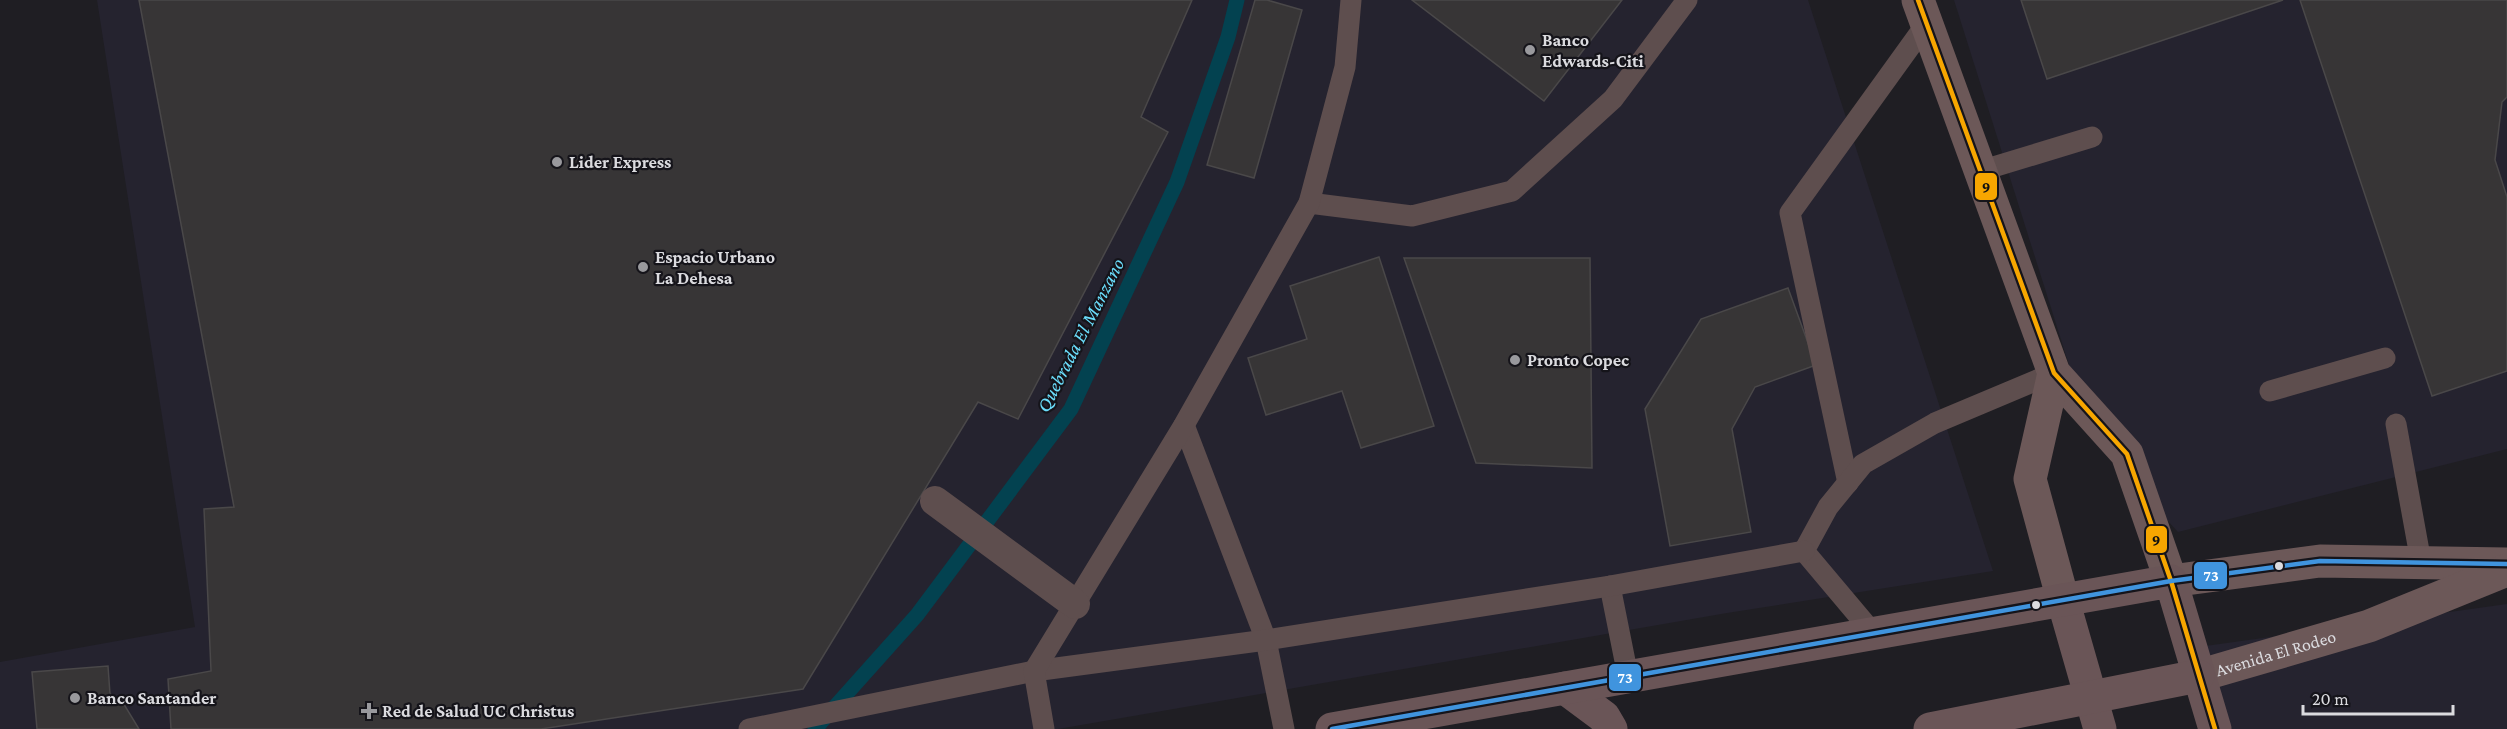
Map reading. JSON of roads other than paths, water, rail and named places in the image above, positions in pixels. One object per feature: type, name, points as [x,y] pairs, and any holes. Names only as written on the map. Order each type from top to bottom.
[{"type":"main road","points":[[1922,12],[2054,373],[2127,454],[2171,581],[2215,729]]},
{"type":"main road","points":[[2054,373],[2030,479],[2100,729]]},
{"type":"main road","points":[[1332,729],[2171,581],[2320,561],[2507,564]]},
{"type":"main road","name":"Avenida El Rodeo","points":[[1930,729],[2198,675],[2369,626],[2507,570]]},
{"type":"main road","points":[[1565,688],[1604,717],[1611,729]]},
{"type":"street","points":[[934,501],[1075,604]]},
{"type":"lane","points":[[1044,729],[1034,671],[1184,425],[1309,203],[1345,68],[1351,0]]},
{"type":"lane","points":[[1309,203],[1412,216],[1512,190],[1613,99],[1687,0]]},
{"type":"lane","points":[[1848,483],[1790,213],[1922,12]]},
{"type":"lane","points":[[1980,171],[2092,137]]},
{"type":"lane","points":[[2270,391],[2385,358]]},
{"type":"lane","points":[[1804,551],[1828,507],[1863,464],[1935,423],[2054,373]]},
{"type":"lane","points":[[2396,424],[2421,562]]},
{"type":"lane","points":[[1184,425],[1266,640],[1284,729]]},
{"type":"lane","points":[[749,729],[1034,671],[1266,640],[1610,586],[1804,551]]},
{"type":"lane","points":[[1804,551],[1873,633]]},
{"type":"lane","points":[[1610,586],[1628,676]]},
{"type":"waterway","name":"Quebrada El Manzano","points":[[815,729],[917,615],[1071,409],[1177,182],[1228,37],[1237,0]]},
{"type":"place","name":"Banco Edwards-Citi","points":[[1530,50]]},
{"type":"place","name":"Lider Express","points":[[557,162]]},
{"type":"place","name":"Espacio Urbano La Dehesa","points":[[643,267]]},
{"type":"place","name":"Pronto Copec","points":[[1515,360]]},
{"type":"place","name":"Banco Santander","points":[[75,698]]},
{"type":"place","name":"Red de Salud UC Christus","points":[[369,711]]}]
